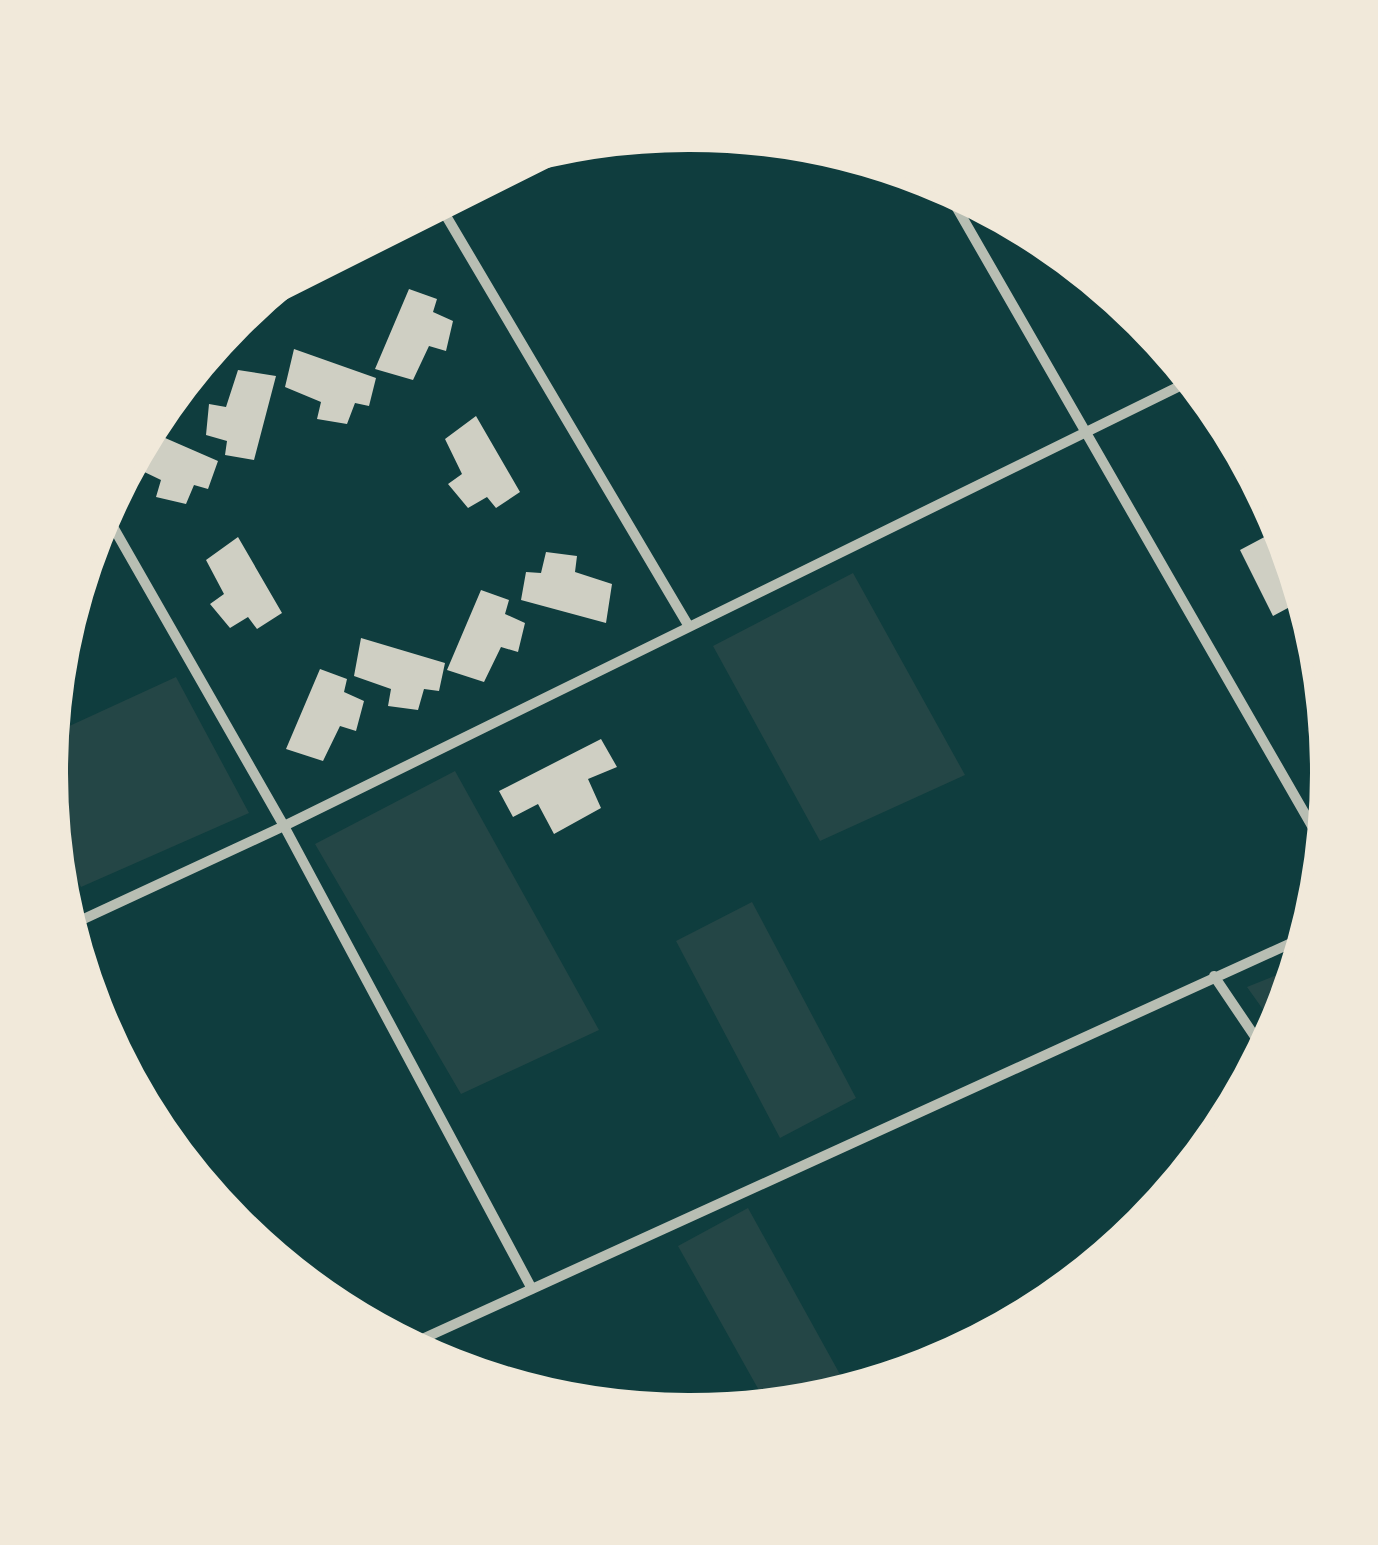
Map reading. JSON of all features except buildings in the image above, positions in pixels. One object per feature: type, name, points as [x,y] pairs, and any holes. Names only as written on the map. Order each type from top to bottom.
[{"type":"main road","points":[[301,281],[527,167]]},
{"type":"street","points":[[956,206],[1313,827]]},
{"type":"street","points":[[442,208],[688,625]]},
{"type":"street","points":[[81,920],[284,826],[1181,385]]},
{"type":"street","points":[[113,527],[284,826],[532,1289]]},
{"type":"street","points":[[423,1339],[1292,942]]},
{"type":"street","points":[[1214,976],[1256,1038]]},
{"type":"shaded area","points":[[853,573],[965,775],[820,841],[713,646]]},
{"type":"shaded area","points":[[176,677],[249,813],[81,887],[68,854],[62,772],[64,728]]},
{"type":"shaded area","points":[[455,771],[599,1030],[461,1094],[315,844]]},
{"type":"shaded area","points":[[752,902],[856,1098],[780,1138],[676,941]]},
{"type":"shaded area","points":[[1282,973],[1267,1015],[1247,987]]},
{"type":"shaded area","points":[[748,1208],[842,1378],[762,1395],[678,1246]]}]
